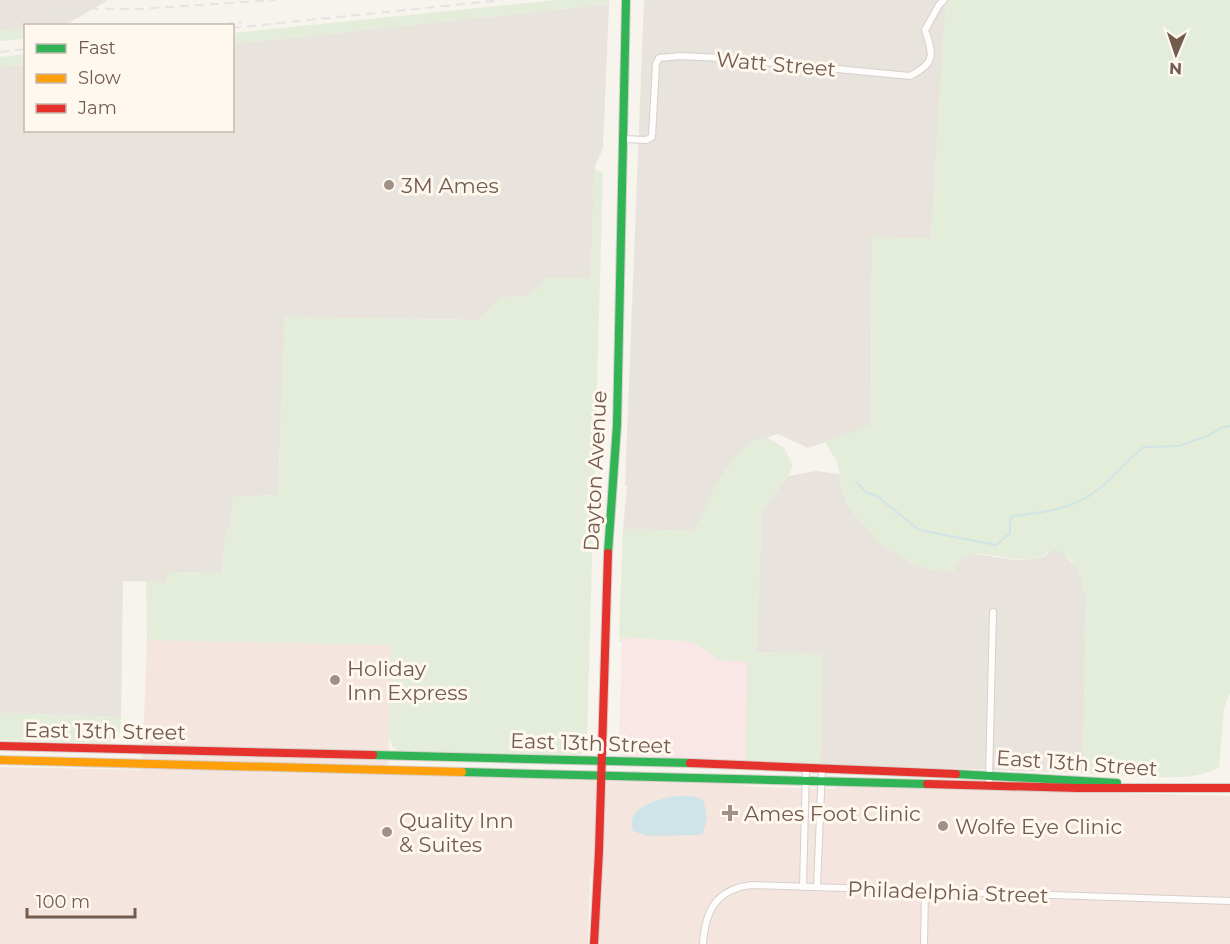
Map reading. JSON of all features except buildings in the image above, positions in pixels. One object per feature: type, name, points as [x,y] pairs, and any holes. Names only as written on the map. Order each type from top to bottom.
[{"type":"main road","name":"Dayton Avenue","points":[[594,944],[602,761],[606,581],[617,425],[626,0]]},
{"type":"main road","name":"East 13th Street","points":[[0,746],[822,768],[1180,788]]},
{"type":"main road","name":"East 13th Street","points":[[0,760],[989,786],[1230,788]]},
{"type":"street","name":"Watt Street","points":[[624,139],[646,140],[652,137],[656,64],[659,58],[680,56],[722,58],[910,76],[925,68],[931,60],[931,49],[925,30],[944,0]]},
{"type":"street","points":[[989,786],[993,612]]},
{"type":"street","points":[[803,886],[807,768]]},
{"type":"street","points":[[818,887],[822,768]]},
{"type":"street","name":"Philadelphia Street","points":[[703,944],[704,927],[711,908],[721,896],[730,890],[752,885],[1230,901]]},
{"type":"street","points":[[924,944],[925,892]]},
{"type":"shaded area","points":[[0,0],[108,0],[69,23],[24,24],[24,28],[0,31]]},
{"type":"shaded area","points":[[644,0],[946,0],[931,239],[872,237],[871,426],[808,448],[778,434],[754,441],[730,463],[694,531],[623,529],[627,486],[625,485]]},
{"type":"shaded area","points":[[609,4],[603,148],[594,169],[591,279],[546,278],[540,288],[525,296],[501,298],[479,320],[285,317],[278,495],[233,497],[231,524],[226,532],[222,573],[168,572],[167,582],[123,581],[121,717],[0,713],[0,67],[24,65],[24,132],[234,132],[234,44]]},
{"type":"shaded area","points":[[816,471],[839,474],[847,506],[911,563],[933,570],[953,571],[962,557],[975,554],[1015,560],[1033,559],[1045,556],[1052,549],[1061,551],[1079,570],[1086,597],[1083,773],[820,764],[822,654],[756,652],[762,511],[788,476]]},
{"type":"shaded area","points":[[622,637],[692,642],[720,660],[747,662],[746,760],[623,757],[619,747]]},
{"type":"shaded area","points":[[147,640],[391,645],[388,773],[718,782],[756,787],[832,789],[841,786],[1230,796],[1230,944],[599,944],[602,877],[590,876],[588,944],[0,944],[0,767],[142,770]]},
{"type":"shaded area","points":[[692,796],[704,801],[707,818],[703,833],[647,836],[633,831],[633,817],[637,811],[649,803],[670,797]]},
{"type":"green space","points":[[557,0],[609,0],[609,4],[234,44],[234,33]]},
{"type":"green space","points":[[946,0],[1230,0],[1230,693],[1224,708],[1219,767],[1207,773],[1154,778],[1083,773],[1086,597],[1079,574],[1072,561],[1052,549],[1043,555],[1025,560],[985,554],[970,555],[962,557],[954,571],[933,570],[911,563],[881,545],[847,506],[837,462],[825,442],[871,425],[872,237],[931,239]]},
{"type":"green space","points":[[24,28],[24,39],[0,41],[0,31]]},
{"type":"green space","points":[[24,54],[24,65],[0,67],[0,57]]},
{"type":"green space","points":[[594,169],[603,173],[587,736],[583,753],[574,756],[401,752],[392,746],[389,738],[391,645],[147,640],[146,582],[167,582],[168,572],[222,573],[226,532],[231,524],[233,497],[278,495],[285,317],[479,320],[501,298],[527,295],[537,289],[546,278],[591,279]]},
{"type":"green space","points":[[766,437],[784,448],[793,465],[788,476],[762,511],[756,652],[822,654],[820,764],[746,760],[747,662],[720,660],[692,642],[622,637],[622,643],[619,641],[623,529],[694,531],[714,490],[731,463],[752,443]]},
{"type":"green space","points":[[0,713],[121,717],[119,734],[115,740],[106,743],[0,740]]},
{"type":"waterway","points":[[856,482],[866,492],[877,496],[919,530],[996,545],[1010,533],[1010,519],[1014,516],[1056,509],[1086,498],[1102,487],[1144,447],[1179,446],[1230,426]]},
{"type":"railway","points":[[0,8],[138,9],[275,0]]},
{"type":"railway","points":[[234,28],[502,0]]},
{"type":"railway","points":[[226,24],[242,22]]},
{"type":"railway","points":[[0,52],[24,49]]},
{"type":"traffic: fast","points":[[608,553],[617,425],[626,0]]},
{"type":"traffic: fast","points":[[373,755],[690,763]]},
{"type":"traffic: fast","points":[[462,772],[927,784]]},
{"type":"traffic: fast","points":[[956,774],[1117,783]]},
{"type":"traffic: slow","points":[[0,760],[462,772]]},
{"type":"traffic: jam","points":[[594,944],[608,553]]},
{"type":"traffic: jam","points":[[0,746],[373,755]]},
{"type":"traffic: jam","points":[[690,763],[956,774]]},
{"type":"traffic: jam","points":[[927,784],[1077,788],[1230,788]]},
{"type":"place","name":"3M Ames","points":[[389,185]]},
{"type":"place","name":"Holiday Inn Express","points":[[335,680]]},
{"type":"place","name":"Ames Foot Clinic","points":[[730,813]]},
{"type":"place","name":"Wolfe Eye Clinic","points":[[943,826]]},
{"type":"place","name":"Quality Inn & Suites","points":[[387,832]]}]
